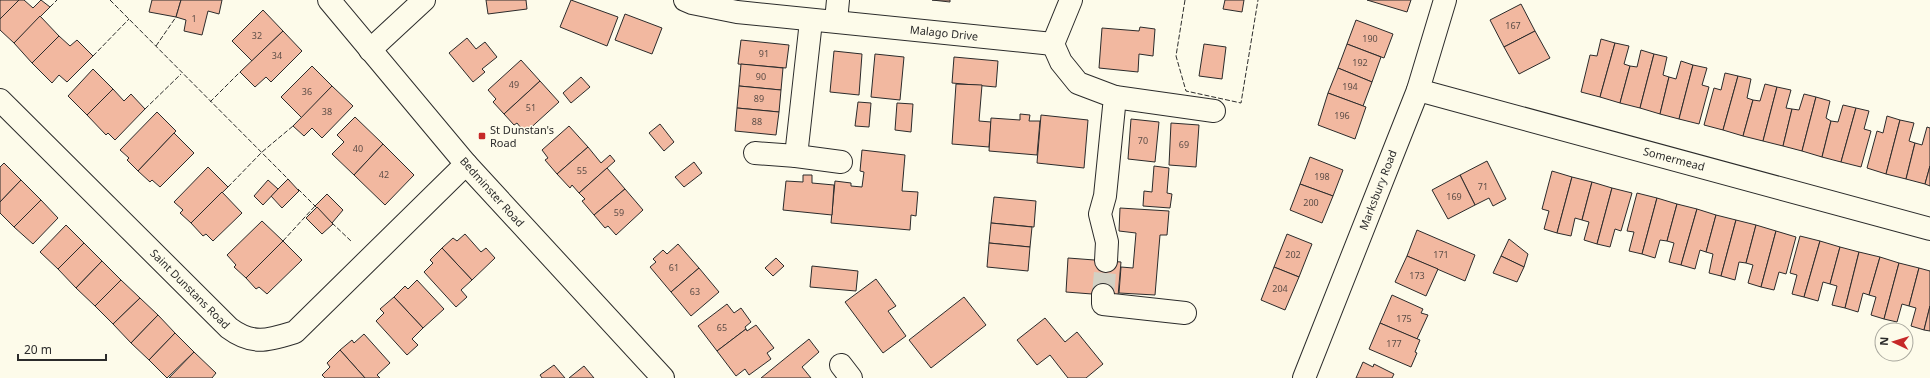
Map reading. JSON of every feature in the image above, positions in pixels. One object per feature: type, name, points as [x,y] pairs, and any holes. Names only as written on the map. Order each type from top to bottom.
[{"type":"street","name":"Bedminster Road","points":[[329,0],[466,164],[663,378]]},
{"type":"street","points":[[370,50],[424,0]]},
{"type":"street","name":"Malago Drive","points":[[685,0],[692,3],[738,6],[811,21],[837,10],[1053,44]]},
{"type":"street","points":[[1070,0],[1053,44],[1061,62],[1078,82],[1115,97],[1214,111]]},
{"type":"street","name":"Marksbury Road","points":[[1304,378],[1418,90],[1446,0]]},
{"type":"street","points":[[796,156],[811,21]]},
{"type":"street","name":"Somermead","points":[[1418,90],[1930,229]]},
{"type":"street","points":[[1106,261],[1107,242],[1100,214],[1105,196],[1115,97]]},
{"type":"street","name":"Saint Dunstans Road","points":[[0,100],[229,328],[241,337],[257,340],[295,332],[466,164]]},
{"type":"street","points":[[755,153],[796,156],[841,162]]},
{"type":"street","points":[[1103,295],[1103,304],[1185,313]]},
{"type":"building","points":[[0,0],[19,0],[0,19]]},
{"type":"building","points":[[19,0],[24,0],[33,8],[41,0],[50,7],[14,43],[0,30],[0,19]]},
{"type":"building","points":[[152,0],[181,0],[176,17],[149,12]]},
{"type":"building","points":[[181,0],[222,0],[219,14],[208,11],[202,35],[184,31],[186,20],[176,17]]},
{"type":"building","points":[[486,0],[526,0],[527,9],[488,14]]},
{"type":"building","points":[[571,0],[618,17],[607,46],[560,27]]},
{"type":"building","points":[[932,0],[950,0],[950,2]]},
{"type":"building","points":[[1225,0],[1244,0],[1242,12],[1223,9]]},
{"type":"building","points":[[1367,0],[1411,0],[1407,12]]},
{"type":"building","points":[[1521,4],[1535,31],[1504,47],[1490,20]]},
{"type":"building","points":[[263,10],[283,31],[252,61],[232,41]]},
{"type":"building","points":[[625,14],[662,28],[652,54],[615,40]]},
{"type":"building","points":[[40,16],[59,36],[32,63],[14,43]]},
{"type":"building","points":[[1356,20],[1393,34],[1384,58],[1347,44]]},
{"type":"building","points":[[1140,27],[1155,29],[1153,56],[1139,54],[1138,72],[1099,68],[1102,28],[1139,31]]},
{"type":"building","points":[[283,31],[302,51],[271,82],[266,77],[255,87],[240,72]]},
{"type":"building","points":[[1535,31],[1550,58],[1519,74],[1504,47]]},
{"type":"building","points":[[59,36],[70,46],[77,40],[93,56],[67,82],[59,75],[52,83],[32,63]]},
{"type":"building","points":[[467,38],[476,49],[485,42],[497,57],[482,69],[485,72],[473,82],[449,53]]},
{"type":"building","points":[[1601,39],[1615,43],[1600,97],[1581,92],[1590,55],[1597,56]]},
{"type":"building","points":[[741,40],[789,45],[786,68],[738,64]]},
{"type":"building","points":[[1615,43],[1629,46],[1624,64],[1630,66],[1620,103],[1600,97]]},
{"type":"building","points":[[1204,44],[1226,47],[1222,79],[1199,76]]},
{"type":"building","points":[[1347,44],[1381,57],[1372,82],[1338,68]]},
{"type":"building","points":[[1641,50],[1654,54],[1640,108],[1620,103],[1630,66],[1637,67]]},
{"type":"building","points":[[834,51],[862,54],[859,95],[830,92]]},
{"type":"building","points":[[875,54],[904,57],[900,100],[871,97]]},
{"type":"building","points":[[1654,54],[1667,57],[1663,75],[1669,77],[1660,114],[1640,108]]},
{"type":"building","points":[[954,57],[998,61],[996,87],[952,83]]},
{"type":"building","points":[[521,60],[540,81],[504,114],[493,102],[496,99],[488,90]]},
{"type":"building","points":[[1681,61],[1693,65],[1679,119],[1660,114],[1669,77],[1676,79]]},
{"type":"building","points":[[741,64],[783,68],[781,90],[739,86]]},
{"type":"building","points":[[1693,65],[1707,68],[1702,85],[1709,87],[1699,124],[1679,119]]},
{"type":"building","points":[[312,66],[332,86],[302,118],[281,97]]},
{"type":"building","points":[[1338,68],[1372,82],[1363,106],[1328,93]]},
{"type":"building","points":[[93,69],[113,89],[87,115],[68,96]]},
{"type":"building","points":[[1725,73],[1738,76],[1723,130],[1704,125],[1714,88],[1721,90]]},
{"type":"building","points":[[1738,76],[1751,79],[1747,98],[1753,100],[1743,136],[1723,130]]},
{"type":"building","points":[[581,77],[590,87],[571,103],[563,93]]},
{"type":"building","points":[[540,81],[559,102],[525,133],[517,123],[514,125],[504,114]]},
{"type":"building","points":[[956,84],[982,85],[979,121],[991,122],[989,147],[952,144]]},
{"type":"building","points":[[1765,84],[1777,87],[1763,141],[1743,136],[1753,100],[1760,101]]},
{"type":"building","points":[[332,86],[353,106],[322,138],[312,128],[304,136],[293,126]]},
{"type":"building","points":[[739,86],[781,90],[779,112],[737,108]]},
{"type":"building","points":[[1777,87],[1791,90],[1786,108],[1792,109],[1783,146],[1763,141]]},
{"type":"building","points":[[113,89],[124,101],[131,94],[145,109],[115,140],[108,133],[106,135],[87,115]]},
{"type":"building","points":[[1328,93],[1366,107],[1355,139],[1318,125]]},
{"type":"building","points":[[1804,94],[1816,97],[1802,151],[1783,146],[1792,109],[1799,110]]},
{"type":"building","points":[[1816,97],[1830,101],[1826,118],[1831,121],[1822,157],[1802,151]]},
{"type":"building","points":[[858,102],[871,103],[869,127],[855,126]]},
{"type":"building","points":[[897,103],[913,104],[911,132],[895,130]]},
{"type":"building","points":[[1843,105],[1856,108],[1841,162],[1822,157],[1831,121],[1838,122]]},
{"type":"building","points":[[737,108],[779,112],[776,135],[735,131]]},
{"type":"building","points":[[1856,108],[1869,111],[1864,129],[1871,131],[1861,167],[1841,162]]},
{"type":"building","points":[[157,112],[176,131],[138,171],[127,160],[129,158],[120,150]]},
{"type":"building","points":[[1020,114],[1030,115],[1029,121],[1040,121],[1037,155],[989,151],[991,118],[1020,120]]},
{"type":"building","points":[[1041,115],[1088,120],[1084,168],[1037,163]]},
{"type":"building","points":[[1887,116],[1900,120],[1886,174],[1867,168],[1877,131],[1883,133]]},
{"type":"building","points":[[355,117],[383,144],[354,175],[332,154],[344,142],[337,135]]},
{"type":"building","points":[[1131,119],[1159,122],[1155,162],[1128,159]]},
{"type":"building","points":[[1900,120],[1914,123],[1909,141],[1915,143],[1906,179],[1886,174]]},
{"type":"building","points":[[1171,123],[1199,125],[1196,167],[1169,165]]},
{"type":"building","points":[[660,124],[674,142],[664,151],[649,133]]},
{"type":"building","points":[[569,126],[588,147],[557,174],[545,160],[548,158],[542,150]]},
{"type":"building","points":[[1927,127],[1930,128],[1930,166],[1925,184],[1906,179],[1915,143],[1922,145]]},
{"type":"building","points":[[174,133],[194,153],[160,187],[152,180],[150,182],[138,171]]},
{"type":"building","points":[[383,144],[414,175],[385,205],[354,175]]},
{"type":"building","points":[[588,147],[601,163],[610,155],[615,161],[579,193],[572,185],[570,188],[557,174]]},
{"type":"building","points":[[862,150],[905,155],[902,191],[918,192],[916,216],[911,215],[910,230],[831,223],[835,181],[851,183],[851,186],[862,187],[864,172],[860,171]]},
{"type":"building","points":[[1310,157],[1343,170],[1333,196],[1300,184]]},
{"type":"building","points":[[1487,161],[1506,199],[1493,206],[1489,198],[1475,205],[1460,175]]},
{"type":"building","points":[[694,162],[702,173],[684,187],[675,177]]},
{"type":"building","points":[[4,163],[21,180],[0,202],[0,167]]},
{"type":"building","points":[[1154,166],[1169,168],[1167,193],[1172,194],[1170,208],[1143,206],[1144,191],[1152,192]]},
{"type":"building","points":[[1930,166],[1930,186],[1925,184]]},
{"type":"building","points":[[208,167],[228,187],[191,223],[180,213],[183,210],[174,202]]},
{"type":"building","points":[[607,168],[625,189],[594,215],[582,201],[585,199],[579,193]]},
{"type":"building","points":[[1552,171],[1572,177],[1557,233],[1544,229],[1549,211],[1542,209]]},
{"type":"building","points":[[803,175],[812,175],[812,183],[834,185],[832,215],[783,210],[786,181],[803,182]]},
{"type":"building","points":[[1460,175],[1475,205],[1448,219],[1432,190]]},
{"type":"building","points":[[1572,177],[1592,182],[1582,220],[1575,218],[1571,236],[1557,233]]},
{"type":"building","points":[[288,179],[299,191],[282,208],[271,196]]},
{"type":"building","points":[[21,180],[41,200],[14,227],[0,213],[0,202]]},
{"type":"building","points":[[268,180],[278,189],[263,205],[254,196]]},
{"type":"building","points":[[1592,182],[1612,188],[1597,244],[1584,240],[1589,222],[1582,220]]},
{"type":"building","points":[[1300,184],[1333,196],[1322,223],[1290,210]]},
{"type":"building","points":[[1612,188],[1632,193],[1621,231],[1615,229],[1610,247],[1597,244]]},
{"type":"building","points":[[625,189],[643,210],[616,235],[608,226],[605,228],[594,215]]},
{"type":"building","points":[[222,192],[242,213],[213,241],[206,234],[203,236],[191,223]]},
{"type":"building","points":[[1637,193],[1657,198],[1642,254],[1629,251],[1634,232],[1627,231]]},
{"type":"building","points":[[327,194],[343,210],[332,223],[315,206]]},
{"type":"building","points":[[994,197],[1036,201],[1034,227],[991,223]]},
{"type":"building","points":[[1657,198],[1677,204],[1667,241],[1660,240],[1655,258],[1642,254]]},
{"type":"building","points":[[41,200],[58,218],[33,244],[14,227]]},
{"type":"building","points":[[1677,204],[1697,209],[1681,265],[1669,262],[1674,243],[1667,241]]},
{"type":"building","points":[[317,207],[333,224],[322,234],[306,218]]},
{"type":"building","points":[[1120,208],[1169,211],[1167,235],[1160,235],[1155,295],[1119,293],[1121,267],[1133,268],[1136,233],[1119,231]]},
{"type":"building","points":[[1697,209],[1716,215],[1706,252],[1700,250],[1695,269],[1681,265]]},
{"type":"building","points":[[1716,215],[1736,220],[1721,276],[1709,273],[1713,254],[1706,252]]},
{"type":"building","points":[[1736,220],[1756,225],[1746,263],[1739,262],[1735,280],[1721,276]]},
{"type":"building","points":[[262,221],[283,241],[246,278],[234,267],[236,265],[227,255]]},
{"type":"building","points":[[991,223],[1032,227],[1030,247],[989,243]]},
{"type":"building","points":[[66,225],[84,243],[58,269],[40,252]]},
{"type":"building","points":[[1756,225],[1776,231],[1761,287],[1748,283],[1753,265],[1746,263]]},
{"type":"building","points":[[1417,230],[1475,255],[1465,281],[1407,256]]},
{"type":"building","points":[[1776,231],[1796,237],[1786,274],[1779,272],[1774,290],[1761,287]]},
{"type":"building","points":[[465,234],[481,252],[486,248],[495,258],[472,280],[442,248],[453,238],[457,241]]},
{"type":"building","points":[[1287,234],[1312,244],[1299,277],[1274,267]]},
{"type":"building","points":[[1800,236],[1820,241],[1804,297],[1792,294],[1797,275],[1790,273]]},
{"type":"building","points":[[1509,239],[1528,254],[1524,267],[1501,256]]},
{"type":"building","points":[[283,241],[302,260],[267,294],[259,287],[256,289],[246,278]]},
{"type":"building","points":[[1820,241],[1840,247],[1830,284],[1823,282],[1818,301],[1804,297]]},
{"type":"building","points":[[84,243],[102,261],[76,288],[58,269]]},
{"type":"building","points":[[989,243],[1030,247],[1028,271],[987,267]]},
{"type":"building","points":[[678,244],[699,268],[671,292],[650,267],[656,262],[653,259],[663,250],[667,254]]},
{"type":"building","points":[[1840,247],[1859,252],[1845,308],[1832,305],[1837,286],[1830,284]]},
{"type":"building","points":[[442,248],[472,280],[461,290],[467,297],[456,307],[424,272],[433,263],[430,260]]},
{"type":"building","points":[[1859,252],[1880,257],[1869,295],[1863,293],[1858,312],[1845,308]]},
{"type":"building","points":[[1407,256],[1438,269],[1426,296],[1395,282]]},
{"type":"building","points":[[1501,256],[1524,267],[1517,282],[1493,273]]},
{"type":"building","points":[[1880,257],[1899,263],[1884,319],[1871,315],[1876,297],[1869,295]]},
{"type":"building","points":[[776,258],[784,266],[773,276],[765,268]]},
{"type":"building","points":[[1068,258],[1121,262],[1118,296],[1066,292]]},
{"type":"building","points":[[102,261],[121,280],[95,306],[76,288]]},
{"type":"building","points":[[1899,263],[1919,268],[1909,306],[1902,304],[1897,322],[1884,319]]},
{"type":"building","points":[[812,266],[858,271],[856,291],[810,287]]},
{"type":"building","points":[[1274,267],[1299,277],[1285,310],[1261,300]]},
{"type":"building","points":[[699,268],[719,292],[691,316],[671,292]]},
{"type":"building","points":[[1919,268],[1930,271],[1930,306],[1924,330],[1914,327],[1914,322],[1912,322],[1916,308],[1909,306]]},
{"type":"building","points":[[876,279],[896,306],[888,311],[906,336],[883,353],[845,302]]},
{"type":"building","points":[[121,280],[140,298],[113,324],[95,306]]},
{"type":"building","points":[[417,280],[444,309],[423,328],[394,297],[405,286],[408,289]]},
{"type":"building","points":[[1392,295],[1423,309],[1421,313],[1428,315],[1417,339],[1380,323]]},
{"type":"building","points":[[394,297],[423,328],[412,339],[418,345],[407,355],[376,321],[384,313],[380,309]]},
{"type":"building","points":[[964,297],[986,325],[931,368],[909,340]]},
{"type":"building","points":[[140,298],[158,315],[131,343],[113,324]]},
{"type":"building","points":[[727,304],[734,313],[741,308],[751,322],[745,327],[746,329],[717,351],[698,326]]},
{"type":"building","points":[[1930,306],[1930,331],[1924,330]]},
{"type":"building","points":[[158,315],[175,333],[149,360],[131,343]]},
{"type":"building","points":[[1045,318],[1065,342],[1077,332],[1103,364],[1086,378],[1068,378],[1050,355],[1037,365],[1017,340]]},
{"type":"building","points":[[1380,323],[1420,340],[1415,352],[1417,353],[1411,367],[1369,349]]},
{"type":"building","points":[[756,325],[774,348],[767,353],[771,359],[749,375],[745,369],[736,376],[717,351],[746,329],[747,331]]},
{"type":"building","points":[[175,333],[194,352],[167,378],[149,360]]},
{"type":"building","points":[[364,334],[390,363],[377,375],[380,378],[365,378],[340,350],[352,340],[354,343]]},
{"type":"building","points":[[809,339],[819,352],[802,367],[811,378],[761,378]]},
{"type":"building","points":[[340,350],[365,378],[325,378],[322,375],[330,367],[327,363]]},
{"type":"building","points":[[194,352],[216,373],[212,378],[169,378]]},
{"type":"building","points":[[1363,362],[1373,367],[1374,364],[1394,374],[1392,378],[1356,378]]},
{"type":"building","points":[[554,365],[565,378],[542,378],[540,375]]},
{"type":"building","points":[[584,366],[594,378],[569,378]]},
{"type":"tunnel","points":[[1103,295],[1106,261]]},
{"type":"fence","points":[[50,7],[57,0]]},
{"type":"fence","points":[[110,0],[290,181]]},
{"type":"fence","points":[[1185,0],[1176,56],[1186,91],[1241,103],[1258,0]]},
{"type":"fence","points":[[156,46],[176,17]]},
{"type":"fence","points":[[93,56],[129,19]]},
{"type":"fence","points":[[210,102],[240,72]]},
{"type":"fence","points":[[145,109],[181,74]]},
{"type":"fence","points":[[228,187],[262,152],[293,126]]},
{"type":"fence","points":[[298,189],[317,208]]},
{"type":"fence","points":[[283,241],[315,206]]},
{"type":"fence","points":[[332,223],[351,241]]},
{"type":"place","name":"St Dunstan's Road","points":[[482,136]]}]
